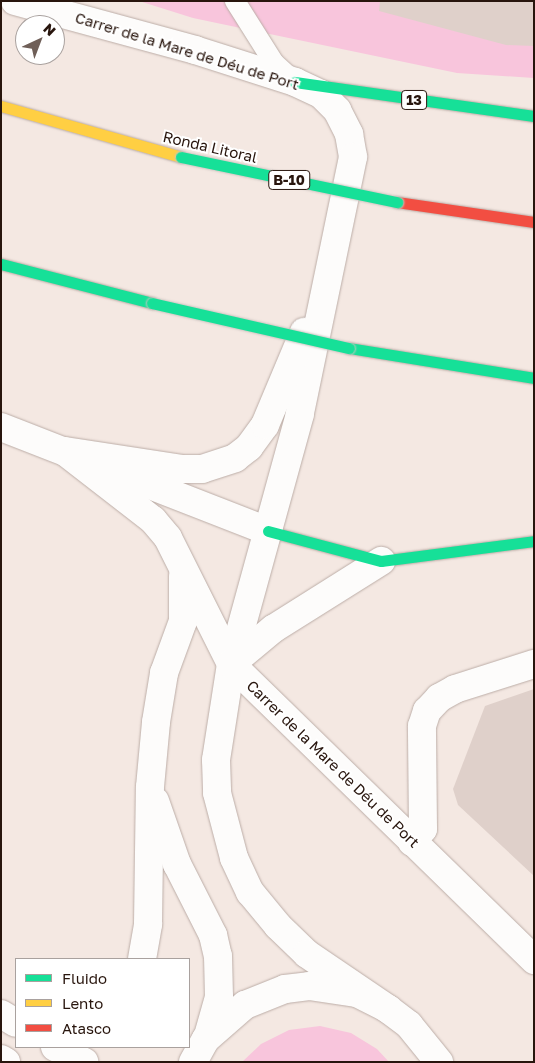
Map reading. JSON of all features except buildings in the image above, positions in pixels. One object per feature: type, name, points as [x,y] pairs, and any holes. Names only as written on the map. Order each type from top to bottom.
[{"type":"highway","name":"13","points":[[295,82],[534,116]]},
{"type":"highway","name":"Ronda Litoral","points":[[1,106],[181,157],[397,202],[534,222]]},
{"type":"highway","points":[[1,264],[152,303],[349,348],[534,378]]},
{"type":"highway","points":[[268,531],[381,561],[534,541]]},
{"type":"street","name":"Carrer de la Mare de Déu de Port","points":[[15,1],[295,82],[321,94],[337,110],[349,134],[353,157],[328,270],[300,414],[231,664],[534,960]]},
{"type":"street","name":"Carrer de la Mare de Déu de Port","points":[[64,451],[183,469],[202,470],[235,458],[249,447],[265,425],[328,270]]},
{"type":"street","name":"Carrer de la Mare de Déu de Port","points":[[1,427],[268,531]]},
{"type":"street","points":[[64,451],[153,520],[179,560],[231,664],[216,760],[217,793],[234,858],[250,892],[278,926],[307,954],[409,1025],[439,1062]]},
{"type":"street","points":[[142,958],[148,924],[150,787],[160,692],[183,621],[184,582],[179,560]]},
{"type":"street","points":[[231,664],[273,629],[381,561]]},
{"type":"street","points":[[412,842],[423,829],[422,726],[427,711],[439,698],[456,689],[534,664]]},
{"type":"street","points":[[150,787],[177,864],[213,935],[218,956],[218,997],[200,1051]]},
{"type":"street","points":[[171,1062],[200,1051],[245,1005],[285,989],[333,988],[357,993],[388,1009]]},
{"type":"street","points":[[1,1012],[15,1015]]},
{"type":"street","points":[[1,1012],[15,1023]]},
{"type":"street","points":[[57,1048],[84,1062]]},
{"type":"street","points":[[1,1059],[6,1062]]},
{"type":"lane","points":[[235,1],[274,63],[295,82]]},
{"type":"shaded area","points":[[139,1],[534,1],[534,78],[457,73],[193,18]]},
{"type":"shaded area","points":[[320,1026],[351,1033],[377,1049],[389,1062],[242,1062],[261,1044],[289,1030]]},
{"type":"traffic: fast","points":[[295,82],[534,116]]},
{"type":"traffic: fast","points":[[181,157],[397,202]]},
{"type":"traffic: fast","points":[[1,264],[152,303]]},
{"type":"traffic: fast","points":[[152,303],[349,348]]},
{"type":"traffic: fast","points":[[349,348],[534,378]]},
{"type":"traffic: fast","points":[[268,531],[381,561],[534,541]]},
{"type":"traffic: slow","points":[[1,106],[181,157]]},
{"type":"traffic: jam","points":[[397,202],[534,222]]}]
